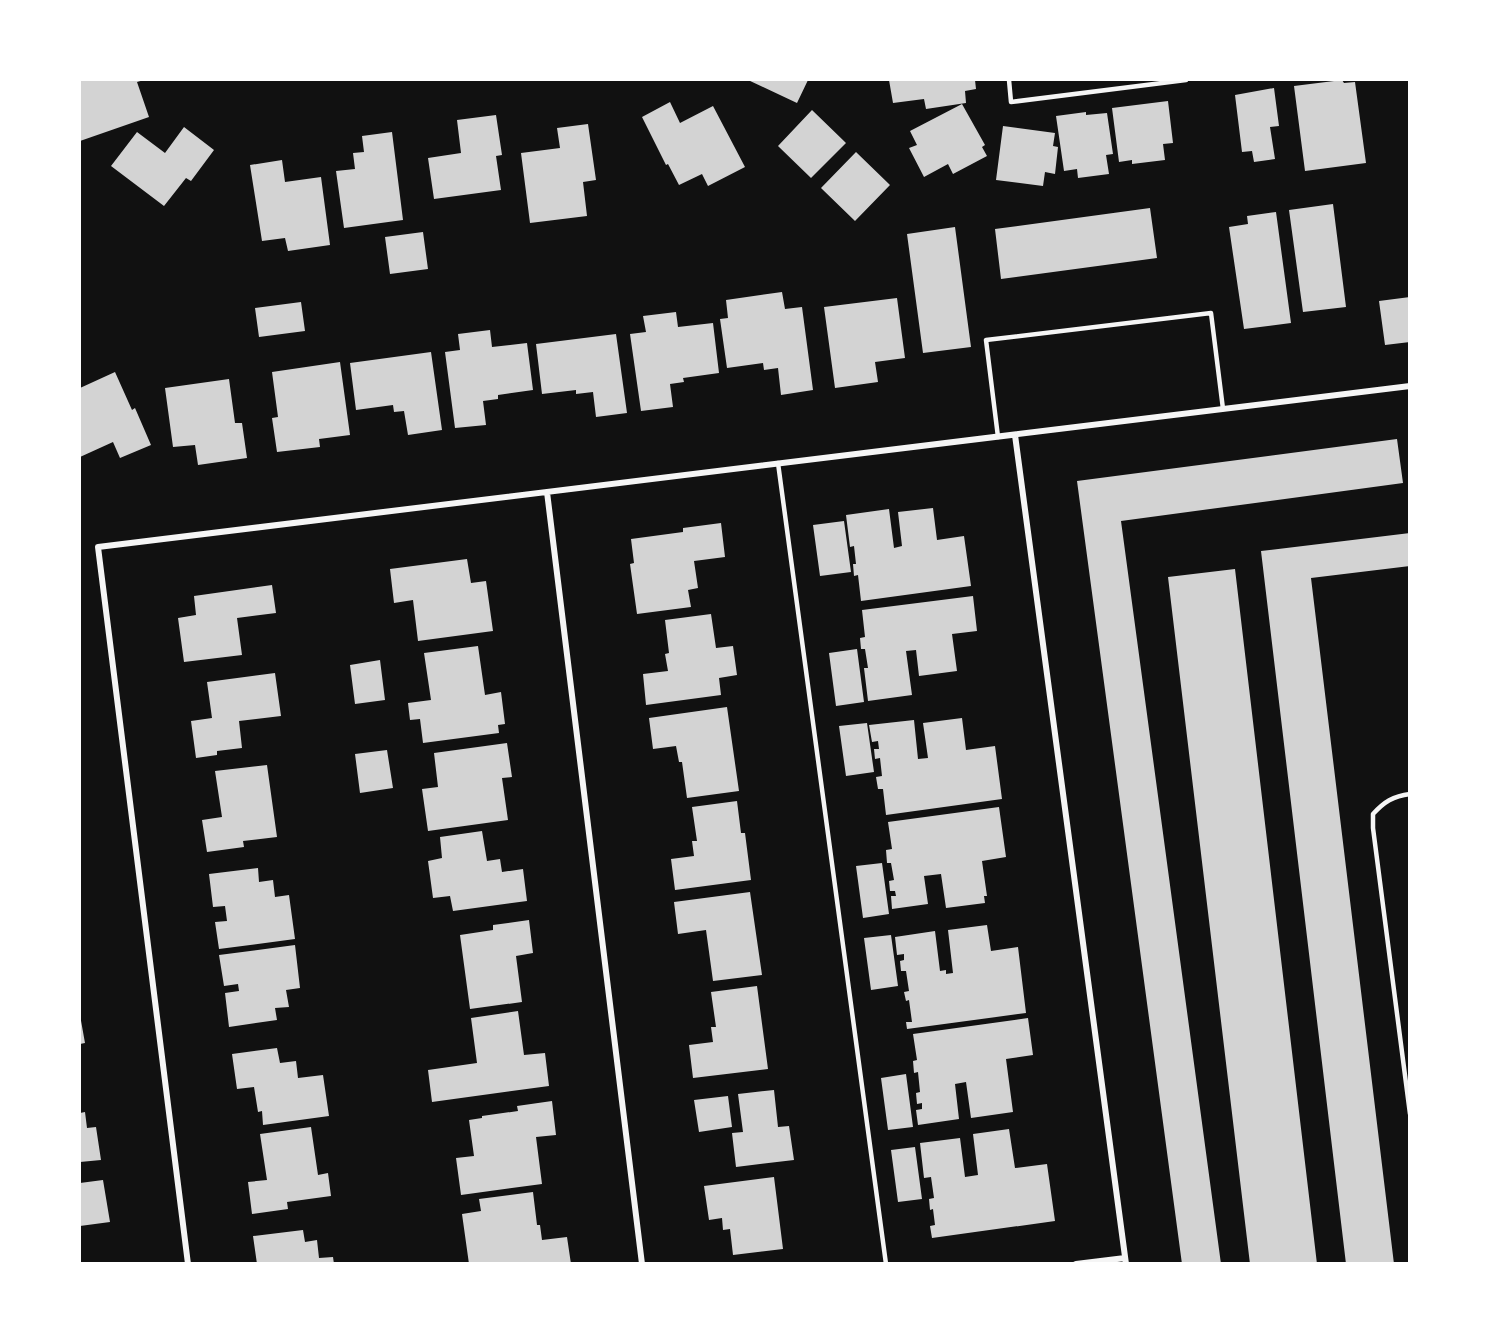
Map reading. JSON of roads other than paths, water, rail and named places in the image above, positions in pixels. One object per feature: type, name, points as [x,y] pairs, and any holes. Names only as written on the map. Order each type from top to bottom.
[{"type":"street","points":[[188,1263],[98,547],[1410,386]]},
{"type":"street","points":[[1015,435],[1125,1261],[1076,1263]]},
{"type":"street","points":[[547,492],[642,1263]]},
{"type":"lane","points":[[1009,80],[1011,102],[1186,80]]},
{"type":"lane","points":[[998,437],[986,340],[1211,313],[1223,409]]},
{"type":"lane","points":[[777,463],[886,1263]]},
{"type":"lane","points":[[1410,794],[1396,796],[1384,803],[1373,814],[1373,828],[1410,1114]]}]
